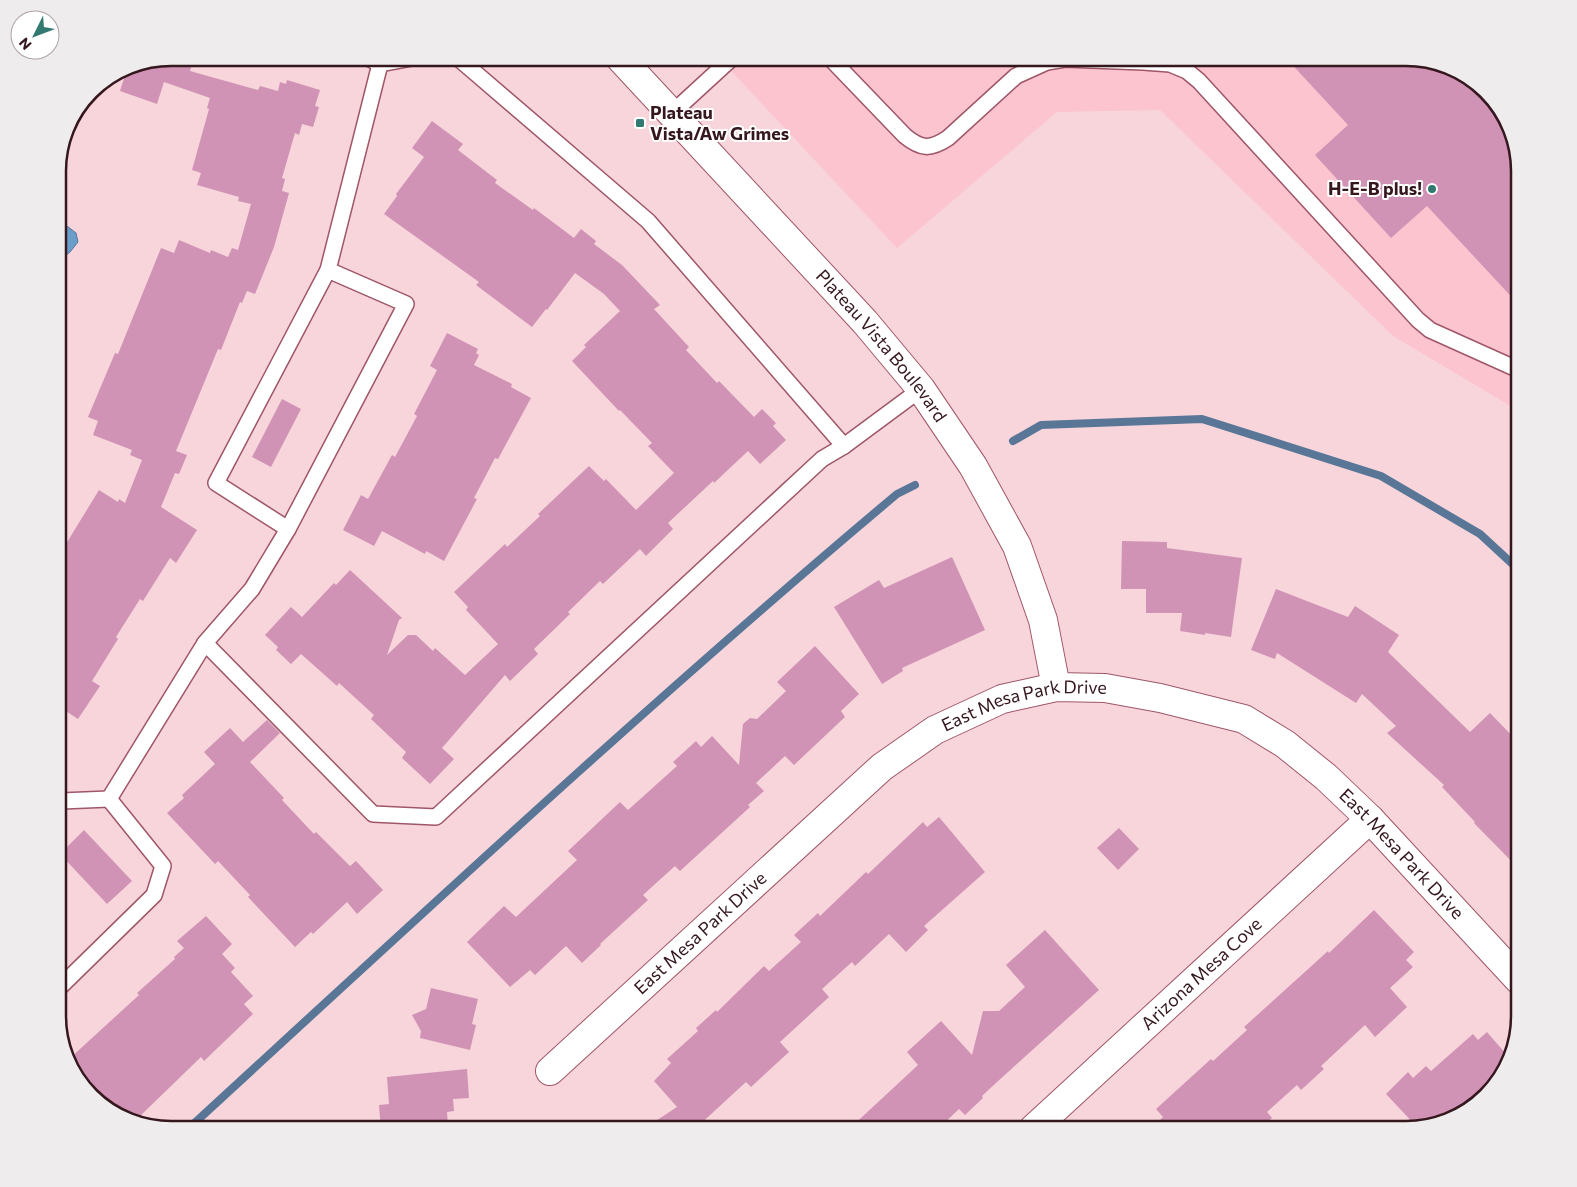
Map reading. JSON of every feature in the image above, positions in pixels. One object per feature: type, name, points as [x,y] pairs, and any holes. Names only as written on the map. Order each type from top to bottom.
[{"type":"street","name":"Plateau Vista Boulevard","points":[[627,66],[865,322],[921,389],[973,466],[1017,546],[1044,620],[1056,686]]},
{"type":"street","name":"East Mesa Park Drive","points":[[550,1071],[882,767],[934,730],[1002,699],[1056,686],[1105,688],[1151,696],[1244,719],[1285,744],[1326,777],[1370,819],[1511,970]]},
{"type":"street","name":"Arizona Mesa Cove","points":[[1043,1121],[1370,819]]},
{"type":"lane","points":[[288,529],[216,483],[328,270],[374,66]]},
{"type":"lane","points":[[467,66],[648,221],[844,446]]},
{"type":"lane","points":[[671,114],[723,66]]},
{"type":"lane","points":[[838,66],[905,136],[915,144],[927,147],[938,145],[948,138],[1016,76],[1038,66]]},
{"type":"lane","points":[[1175,66],[1188,71],[1199,81],[1418,320],[1430,330],[1511,366]]},
{"type":"lane","points":[[109,799],[205,643],[252,589],[288,529],[406,304],[328,270]]},
{"type":"lane","points":[[205,643],[373,814],[436,817],[822,459],[844,446],[921,389]]},
{"type":"lane","points":[[66,801],[109,799]]},
{"type":"lane","points":[[66,981],[154,894],[163,866],[109,799]]},
{"type":"shaded area","points":[[726,66],[1405,66],[1433,70],[1458,80],[1480,97],[1487,106],[1508,148],[1511,172],[1511,406],[1393,336],[1160,110],[1057,112],[897,248]]},
{"type":"water","points":[[66,225],[76,233],[78,242],[66,255]]},
{"type":"building","points":[[172,66],[192,66],[190,71],[258,90],[260,86],[278,91],[280,82],[286,84],[287,80],[320,90],[315,106],[319,107],[313,127],[302,124],[299,135],[295,133],[282,178],[285,179],[282,191],[289,193],[274,247],[255,294],[247,291],[242,303],[240,302],[221,350],[218,349],[176,451],[187,455],[179,474],[175,473],[161,507],[197,530],[176,563],[170,558],[143,601],[140,599],[116,637],[118,639],[92,681],[100,686],[78,719],[66,711],[66,544],[99,490],[118,502],[119,499],[125,503],[142,460],[130,455],[132,450],[93,435],[98,421],[88,417],[115,353],[118,354],[161,248],[174,253],[179,240],[210,253],[211,250],[228,257],[232,248],[238,250],[251,204],[238,201],[239,197],[197,185],[201,173],[192,170],[209,109],[207,108],[210,98],[164,82],[157,104],[120,91],[124,77],[131,74],[151,68]]},
{"type":"building","name":"H-E-B plus!","points":[[1293,66],[1419,67],[1446,74],[1458,80],[1480,97],[1500,125],[1510,158],[1511,296],[1427,206],[1391,238],[1315,155],[1348,125]]},
{"type":"building","points":[[432,121],[463,144],[458,150],[497,180],[495,183],[533,210],[534,208],[574,238],[581,229],[596,241],[594,244],[622,265],[660,305],[654,309],[689,347],[686,350],[717,383],[719,381],[754,417],[762,409],[776,423],[773,426],[786,440],[760,464],[748,451],[668,523],[673,529],[646,556],[640,549],[603,584],[600,581],[534,649],[538,654],[510,681],[505,675],[442,748],[454,759],[430,784],[402,758],[406,752],[371,719],[374,715],[339,683],[337,686],[301,654],[291,664],[276,650],[278,647],[265,635],[291,607],[302,617],[334,583],[336,585],[350,570],[402,618],[399,620],[387,655],[408,635],[416,635],[433,651],[435,648],[465,675],[498,644],[466,610],[468,607],[454,592],[505,544],[507,547],[540,516],[538,514],[589,466],[604,481],[606,479],[636,510],[674,473],[648,446],[652,443],[572,361],[586,347],[584,345],[620,311],[604,294],[575,273],[532,327],[476,285],[479,282],[384,214],[397,196],[396,194],[424,157],[412,148]]},
{"type":"building","points":[[447,333],[478,349],[476,353],[479,355],[474,365],[512,384],[511,387],[531,398],[498,459],[495,458],[474,498],[477,499],[444,561],[426,551],[425,554],[382,531],[374,546],[343,530],[361,495],[368,499],[392,455],[395,457],[417,416],[414,414],[437,370],[430,366]]},
{"type":"building","points":[[282,399],[301,409],[271,467],[252,457]]},
{"type":"building","points":[[1122,541],[1167,542],[1167,548],[1242,558],[1231,637],[1180,631],[1182,613],[1146,613],[1146,589],[1121,589]]},
{"type":"building","points":[[952,557],[985,630],[902,668],[903,671],[882,684],[834,607],[879,580],[884,588]]},
{"type":"building","points":[[1276,589],[1348,617],[1355,606],[1399,635],[1388,652],[1470,732],[1490,713],[1511,735],[1511,861],[1442,787],[1444,785],[1387,733],[1396,726],[1362,694],[1356,703],[1277,653],[1275,659],[1251,650]]},
{"type":"building","points":[[815,646],[859,694],[841,711],[845,717],[794,765],[785,756],[756,783],[764,791],[748,805],[750,807],[680,871],[675,866],[643,895],[648,900],[582,963],[566,946],[535,975],[530,970],[510,987],[467,942],[504,906],[516,917],[577,860],[568,851],[620,802],[628,810],[677,766],[673,762],[696,741],[701,747],[712,736],[739,765],[743,724],[750,718],[757,719],[786,691],[777,682]]},
{"type":"building","points":[[267,720],[280,733],[250,762],[314,834],[316,832],[350,866],[356,861],[383,890],[357,914],[347,902],[313,934],[311,932],[295,947],[248,897],[250,895],[218,861],[215,864],[167,813],[184,798],[182,795],[215,764],[204,752],[230,728],[243,742]]},
{"type":"building","points":[[939,817],[985,872],[924,926],[928,930],[906,952],[889,934],[855,966],[852,962],[822,989],[829,997],[780,1042],[789,1052],[751,1087],[746,1082],[704,1121],[656,1121],[677,1107],[654,1081],[671,1063],[667,1059],[698,1031],[696,1028],[716,1010],[717,1012],[764,966],[769,971],[801,942],[794,935],[818,913],[820,916],[923,822],[927,827]]},
{"type":"building","points":[[1119,828],[1139,849],[1118,870],[1097,848]]},
{"type":"building","points":[[84,830],[132,881],[107,904],[66,860],[66,848]]},
{"type":"building","points":[[1374,910],[1414,952],[1406,960],[1413,967],[1390,988],[1407,1007],[1375,1037],[1365,1025],[1321,1066],[1324,1069],[1301,1090],[1297,1085],[1267,1112],[1272,1118],[1269,1121],[1159,1121],[1163,1117],[1156,1109],[1211,1059],[1213,1061],[1247,1030],[1244,1027],[1328,951],[1329,953]]},
{"type":"building","points":[[206,916],[232,944],[222,954],[235,968],[231,972],[253,996],[244,1004],[253,1014],[204,1061],[201,1057],[140,1116],[119,1107],[102,1095],[84,1074],[74,1055],[175,959],[174,957],[184,948],[177,941]]},
{"type":"building","points":[[1045,930],[1099,990],[997,1082],[965,1115],[959,1109],[946,1121],[858,1121],[918,1065],[907,1052],[941,1021],[972,1055],[983,1011],[999,1011],[1025,987],[1006,965]]},
{"type":"building","points":[[431,988],[478,999],[472,1024],[476,1025],[470,1050],[420,1038],[421,1031],[412,1015],[426,1009]]},
{"type":"building","points":[[1487,1032],[1504,1052],[1493,1074],[1480,1090],[1458,1107],[1433,1117],[1411,1121],[1386,1094],[1408,1072],[1413,1078],[1426,1066],[1431,1071],[1473,1034],[1478,1040]]},
{"type":"building","points":[[467,1069],[469,1098],[453,1099],[454,1111],[447,1112],[448,1121],[380,1121],[379,1105],[389,1104],[387,1077]]},
{"type":"waterway","points":[[1013,441],[1041,425],[1202,419],[1381,476],[1480,534],[1511,563]]},
{"type":"waterway","points":[[197,1121],[451,887],[717,649],[897,494],[915,485]]},
{"type":"place","name":"Plateau Vista/Aw Grimes","points":[[640,123]]},
{"type":"place","name":"H-E-B plus!","points":[[1432,189]]}]
